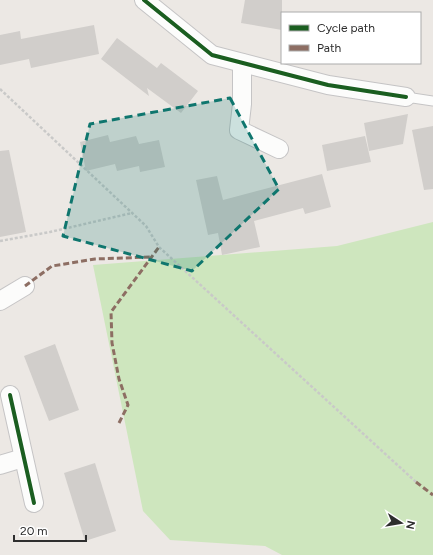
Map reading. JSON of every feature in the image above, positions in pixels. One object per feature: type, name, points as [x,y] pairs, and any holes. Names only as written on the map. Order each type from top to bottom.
[{"type":"street","points":[[144,0],[212,55],[328,85],[406,97]]},
{"type":"street","points":[[242,63],[242,104],[239,130],[279,149]]},
{"type":"street","points":[[0,301],[25,286]]},
{"type":"street","points":[[10,394],[34,503]]},
{"type":"street","points":[[0,465],[23,458]]},
{"type":"lane","points":[[406,97],[433,102]]},
{"type":"path","points":[[0,89],[146,226],[159,247],[416,482]]},
{"type":"path","points":[[0,241],[50,232],[132,213]]},
{"type":"highlighted area","points":[[230,98],[279,189],[192,271],[63,236],[90,124]]},
{"type":"green space","points":[[433,222],[433,555],[282,555],[265,546],[170,540],[143,511],[93,265],[337,246]]},
{"type":"building","points":[[245,0],[282,0],[281,30],[241,23]]},
{"type":"building","points":[[94,25],[99,54],[31,68],[29,59],[0,65],[0,35],[20,31],[21,39]]},
{"type":"building","points":[[117,38],[157,68],[161,63],[198,91],[181,113],[147,88],[149,96],[101,59]]},
{"type":"building","points":[[408,114],[403,144],[369,151],[364,123]]},
{"type":"building","points":[[433,126],[433,189],[424,190],[412,130]]},
{"type":"building","points":[[108,135],[110,142],[136,136],[139,144],[159,140],[165,167],[140,172],[139,166],[117,171],[115,164],[86,171],[80,142]]},
{"type":"building","points":[[365,136],[371,162],[327,171],[322,145]]},
{"type":"building","points":[[9,150],[26,232],[0,237],[0,151]]},
{"type":"building","points":[[322,174],[331,207],[305,214],[303,208],[254,221],[260,247],[222,255],[218,233],[208,235],[196,180],[217,176],[223,200]]},
{"type":"building","points":[[55,344],[79,410],[49,421],[24,356]]},
{"type":"building","points":[[95,463],[116,531],[85,541],[64,473]]},
{"type":"marked path","points":[[119,423],[128,405],[119,379],[112,343],[111,312],[159,247]]},
{"type":"marked path","points":[[25,286],[52,266],[95,259],[151,257]]},
{"type":"marked path","points":[[416,482],[433,495]]},
{"type":"cycle path","points":[[144,0],[212,55],[328,85],[406,97]]},
{"type":"cycle path","points":[[10,395],[34,503]]}]
